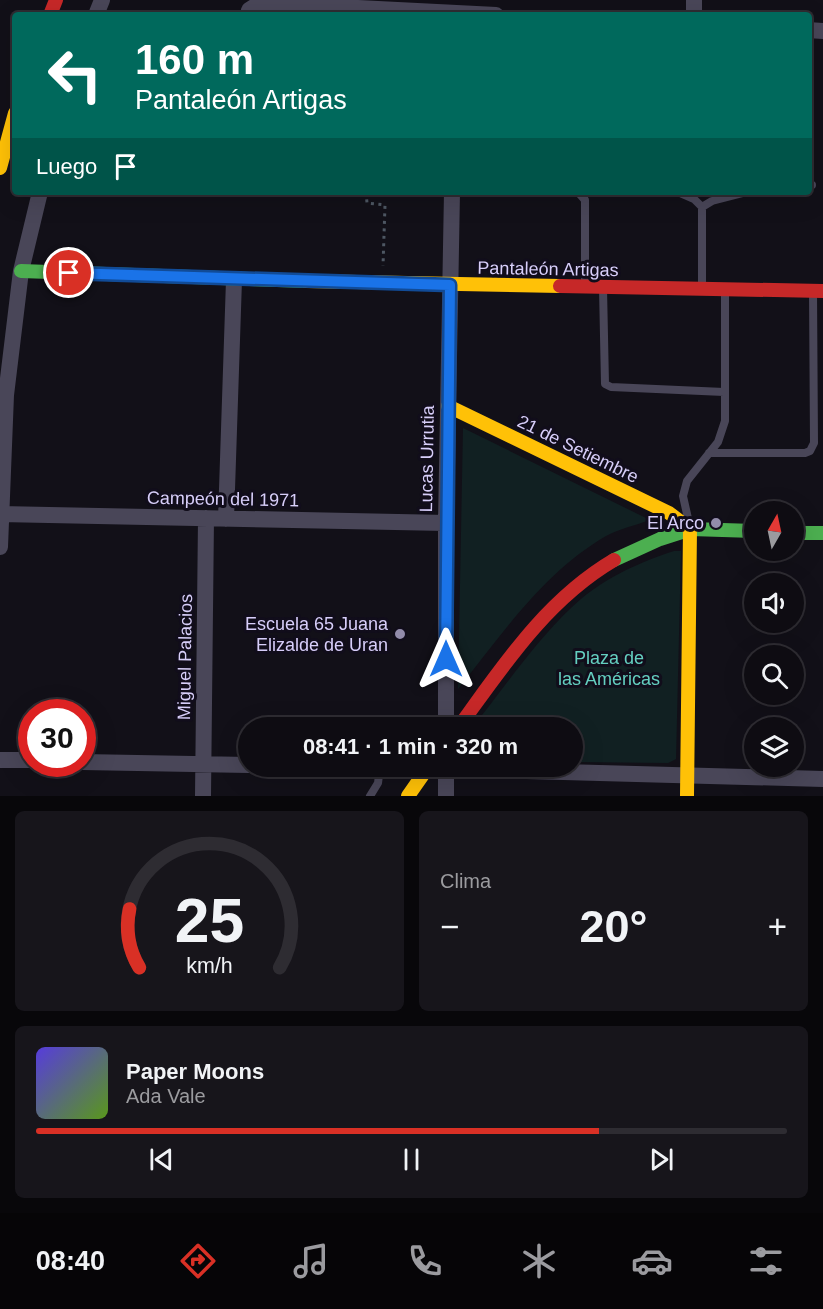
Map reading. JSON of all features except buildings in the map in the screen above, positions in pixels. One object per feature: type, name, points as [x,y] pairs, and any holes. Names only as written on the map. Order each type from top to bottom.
[{"type":"main road","points":[[0,168],[12,124]]},
{"type":"main road","name":"Pantaleón Artigas","points":[[21,271],[234,280],[818,291]]},
{"type":"main road","name":"21 de Setiembre","points":[[448,406],[669,513],[690,530]]},
{"type":"main road","points":[[687,796],[690,530]]},
{"type":"main road","points":[[466,717],[539,621],[571,587],[610,560],[648,543],[690,530],[744,531]]},
{"type":"main road","points":[[804,532],[823,533]]},
{"type":"main road","points":[[408,796],[422,777]]},
{"type":"street","points":[[249,12],[260,3],[456,9],[476,12]]},
{"type":"street","points":[[0,546],[6,395],[21,271],[39,195]]},
{"type":"street","name":"Lucas Urrutia","points":[[446,717],[446,523],[452,195]]},
{"type":"street","points":[[226,519],[234,280]]},
{"type":"street","name":"Campeón del 1971","points":[[0,514],[446,523]]},
{"type":"street","name":"Miguel Palacios","points":[[203,796],[206,518]]},
{"type":"street","points":[[0,760],[18,760]]},
{"type":"street","points":[[96,762],[238,765]]},
{"type":"street","points":[[583,773],[823,779]]},
{"type":"street","points":[[446,796],[447,777]]},
{"type":"lane","points":[[581,195],[585,200],[585,287]]},
{"type":"lane","points":[[685,195],[694,199],[702,207],[702,289]]},
{"type":"lane","points":[[702,207],[712,201],[735,195]]},
{"type":"lane","points":[[603,288],[605,384],[611,387],[724,392]]},
{"type":"lane","points":[[690,530],[683,496],[687,481],[722,434],[725,421],[725,290]]},
{"type":"lane","points":[[709,453],[806,453],[810,451],[814,443],[812,353],[818,291]]},
{"type":"lane","points":[[812,353],[823,353]]},
{"type":"lane","points":[[370,796],[379,777]]},
{"type":"path","points":[[366,195],[367,203],[385,205],[382,283]]},
{"type":"green space","name":"Plaza de las Américas","points":[[463,428],[650,520],[606,536],[563,567],[525,605],[458,689]]},
{"type":"green space","name":"Plaza de las Américas","points":[[674,551],[681,551],[676,759],[668,763],[583,762],[583,717],[481,717],[544,636],[571,608],[594,589],[646,561]]},
{"type":"traffic: fast","points":[[21,271],[306,281]]},
{"type":"traffic: fast","points":[[614,560],[660,539],[691,529],[744,531]]},
{"type":"traffic: fast","points":[[804,533],[823,533]]},
{"type":"traffic: slow","points":[[0,168],[12,124]]},
{"type":"traffic: slow","points":[[306,281],[560,286]]},
{"type":"traffic: slow","points":[[448,406],[669,513],[690,529]]},
{"type":"traffic: slow","points":[[687,796],[690,529]]},
{"type":"traffic: slow","points":[[408,796],[421,777]]},
{"type":"traffic: jam","points":[[51,12],[56,0]]},
{"type":"traffic: jam","points":[[560,286],[823,291]]},
{"type":"traffic: jam","points":[[466,717],[509,658],[547,614],[567,594],[614,560]]},
{"type":"place","name":"El Arco","points":[[716,523]]},
{"type":"place","name":"Escuela 65 Juana Elizalde de Uran","points":[[400,634]]},
{"type":"route","points":[[69,273],[234,280],[450,285],[446,659]]}]
